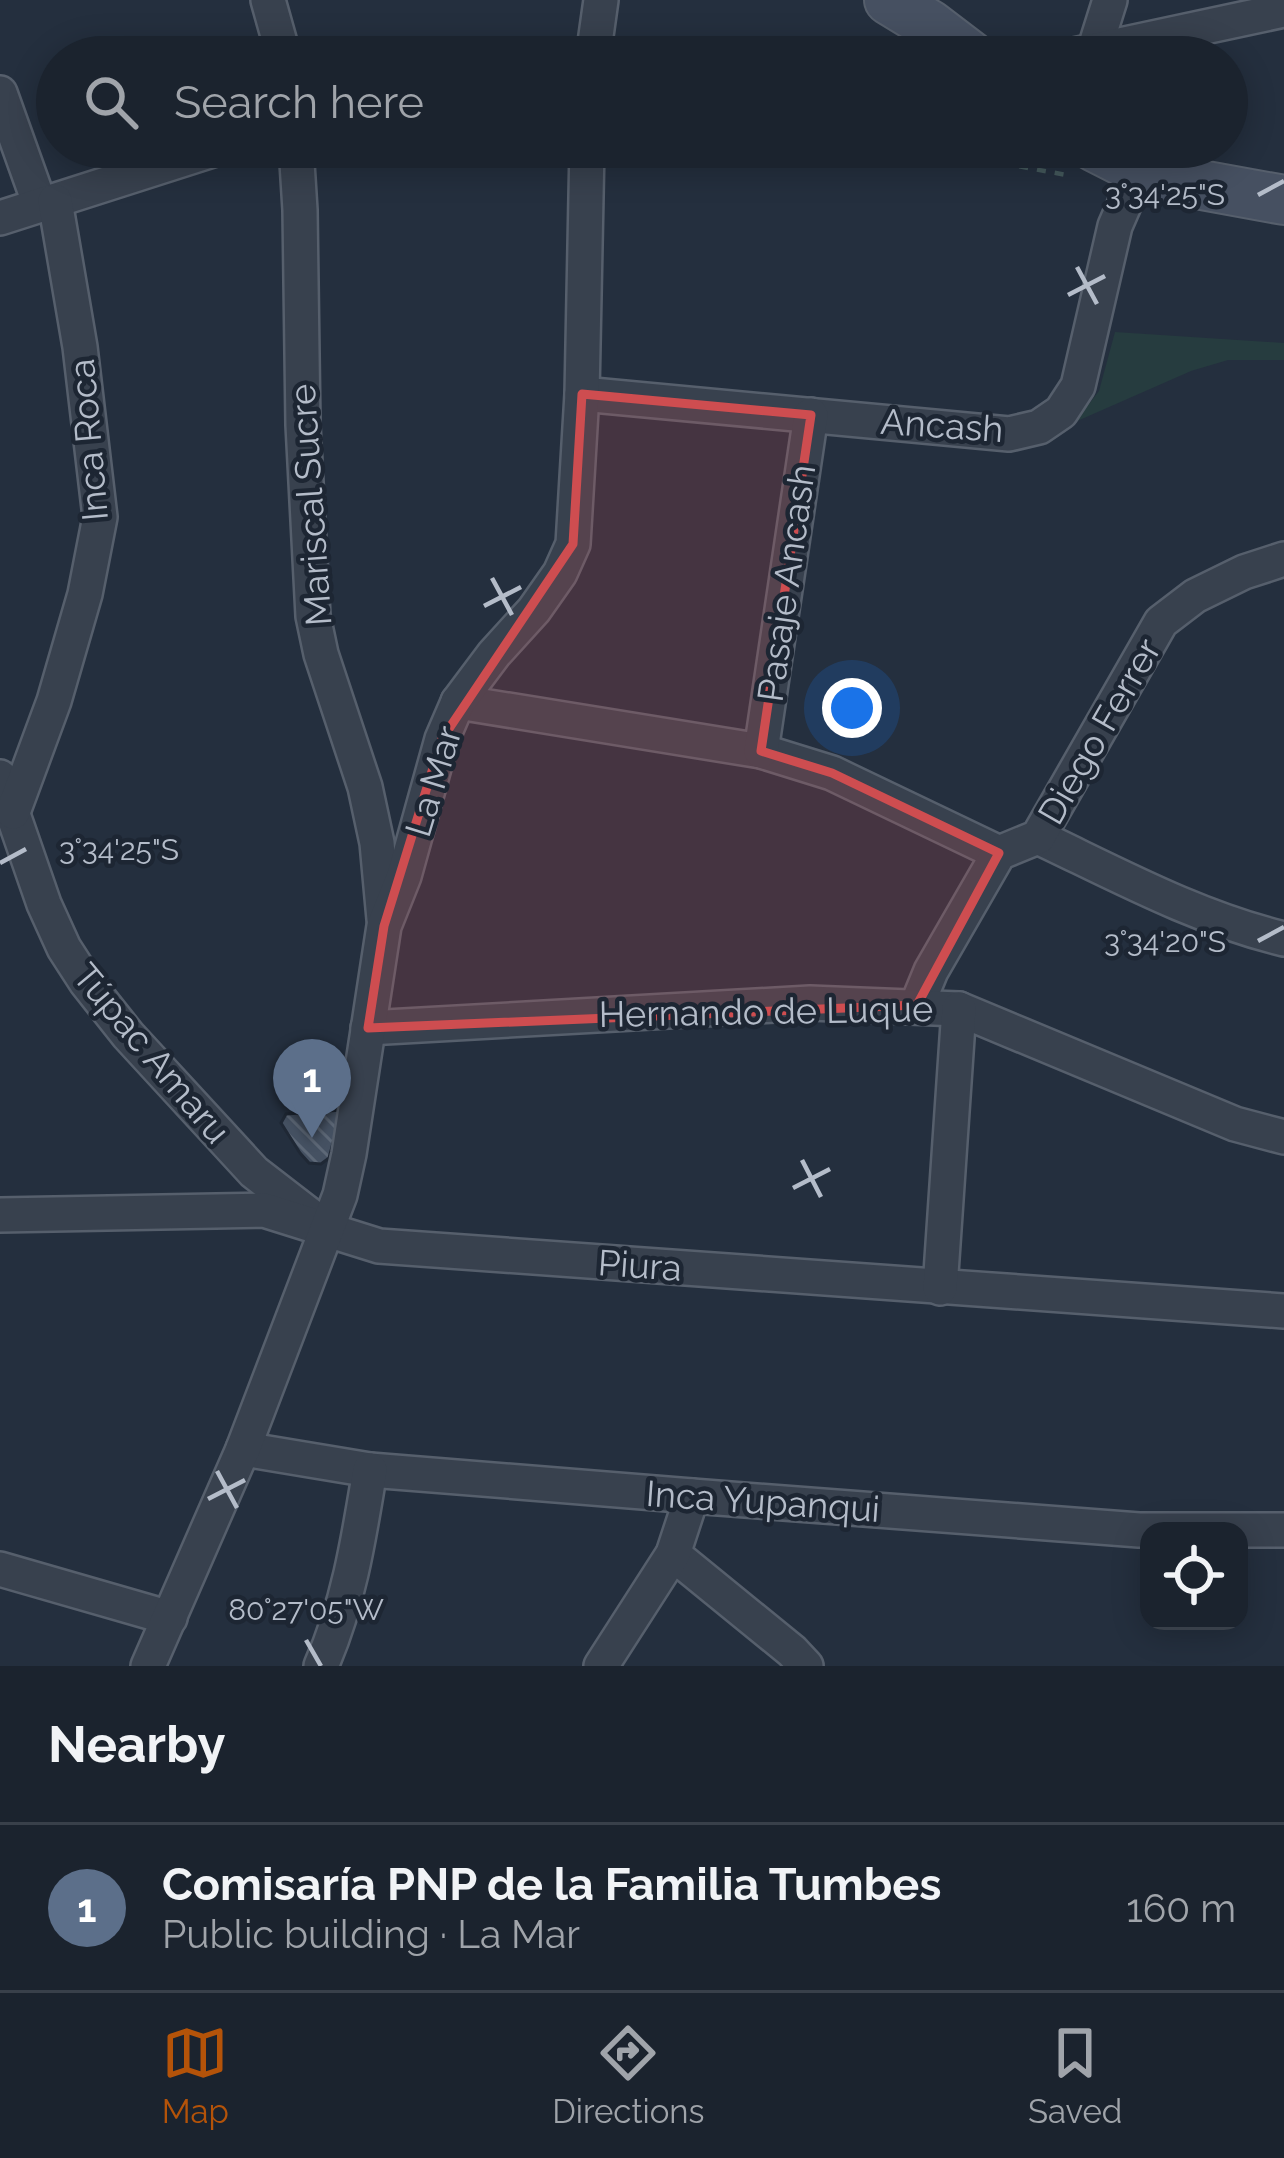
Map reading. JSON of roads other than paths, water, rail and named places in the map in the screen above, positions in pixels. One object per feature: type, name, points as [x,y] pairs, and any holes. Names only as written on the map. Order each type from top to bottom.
[{"type":"main road","points":[[918,8],[949,36]]},
{"type":"main road","points":[[1136,168],[1151,176],[1284,200]]},
{"type":"street","points":[[268,0],[278,36]]},
{"type":"street","points":[[596,36],[601,0]]},
{"type":"street","points":[[1089,36],[1110,0]]},
{"type":"street","points":[[1163,36],[1284,10]]},
{"type":"street","name":"Inca Roca","points":[[0,93],[48,203],[80,347],[100,518],[85,594],[54,701],[13,812]]},
{"type":"street","points":[[0,218],[157,168]]},
{"type":"street","name":"Mariscal Sucre","points":[[297,168],[313,616],[321,655],[365,787],[377,843],[384,926]]},
{"type":"street","name":"La Mar","points":[[148,1666],[243,1449],[340,1195],[384,926],[404,876],[442,739],[458,702],[534,610],[573,544],[587,168]]},
{"type":"street","name":"Ancash","points":[[582,394],[1009,434],[1039,427],[1060,412],[1078,386],[1115,226],[1132,187]]},
{"type":"street","name":"Pasaje Ancash","points":[[761,752],[811,415]]},
{"type":"street","name":"Diego Ferrer","points":[[917,1005],[999,853],[1038,837],[1161,622],[1195,596],[1284,559]]},
{"type":"street","points":[[458,702],[761,752],[832,773],[999,853]]},
{"type":"street","name":"Túpac Amaru","points":[[0,776],[44,904],[86,982],[128,1035],[254,1172],[327,1228]]},
{"type":"street","points":[[1038,837],[1196,910],[1284,939]]},
{"type":"street","name":"Hernando de Luque","points":[[368,1028],[810,1003],[959,1009],[1235,1124],[1284,1137]]},
{"type":"street","points":[[940,1288],[959,1009]]},
{"type":"street","name":"Piura","points":[[0,1215],[264,1210],[379,1246],[1284,1311]]},
{"type":"street","name":"Inca Yupanqui","points":[[243,1449],[370,1470],[692,1496],[1139,1530],[1284,1530]]},
{"type":"street","points":[[322,1666],[352,1573],[370,1470]]},
{"type":"street","points":[[601,1666],[673,1554],[692,1496]]},
{"type":"street","points":[[673,1554],[806,1666]]},
{"type":"street","points":[[0,1569],[170,1618]]},
{"type":"place","name":"Comisaría PNP de la Familia Tumbes","points":[[312,1138]]}]
